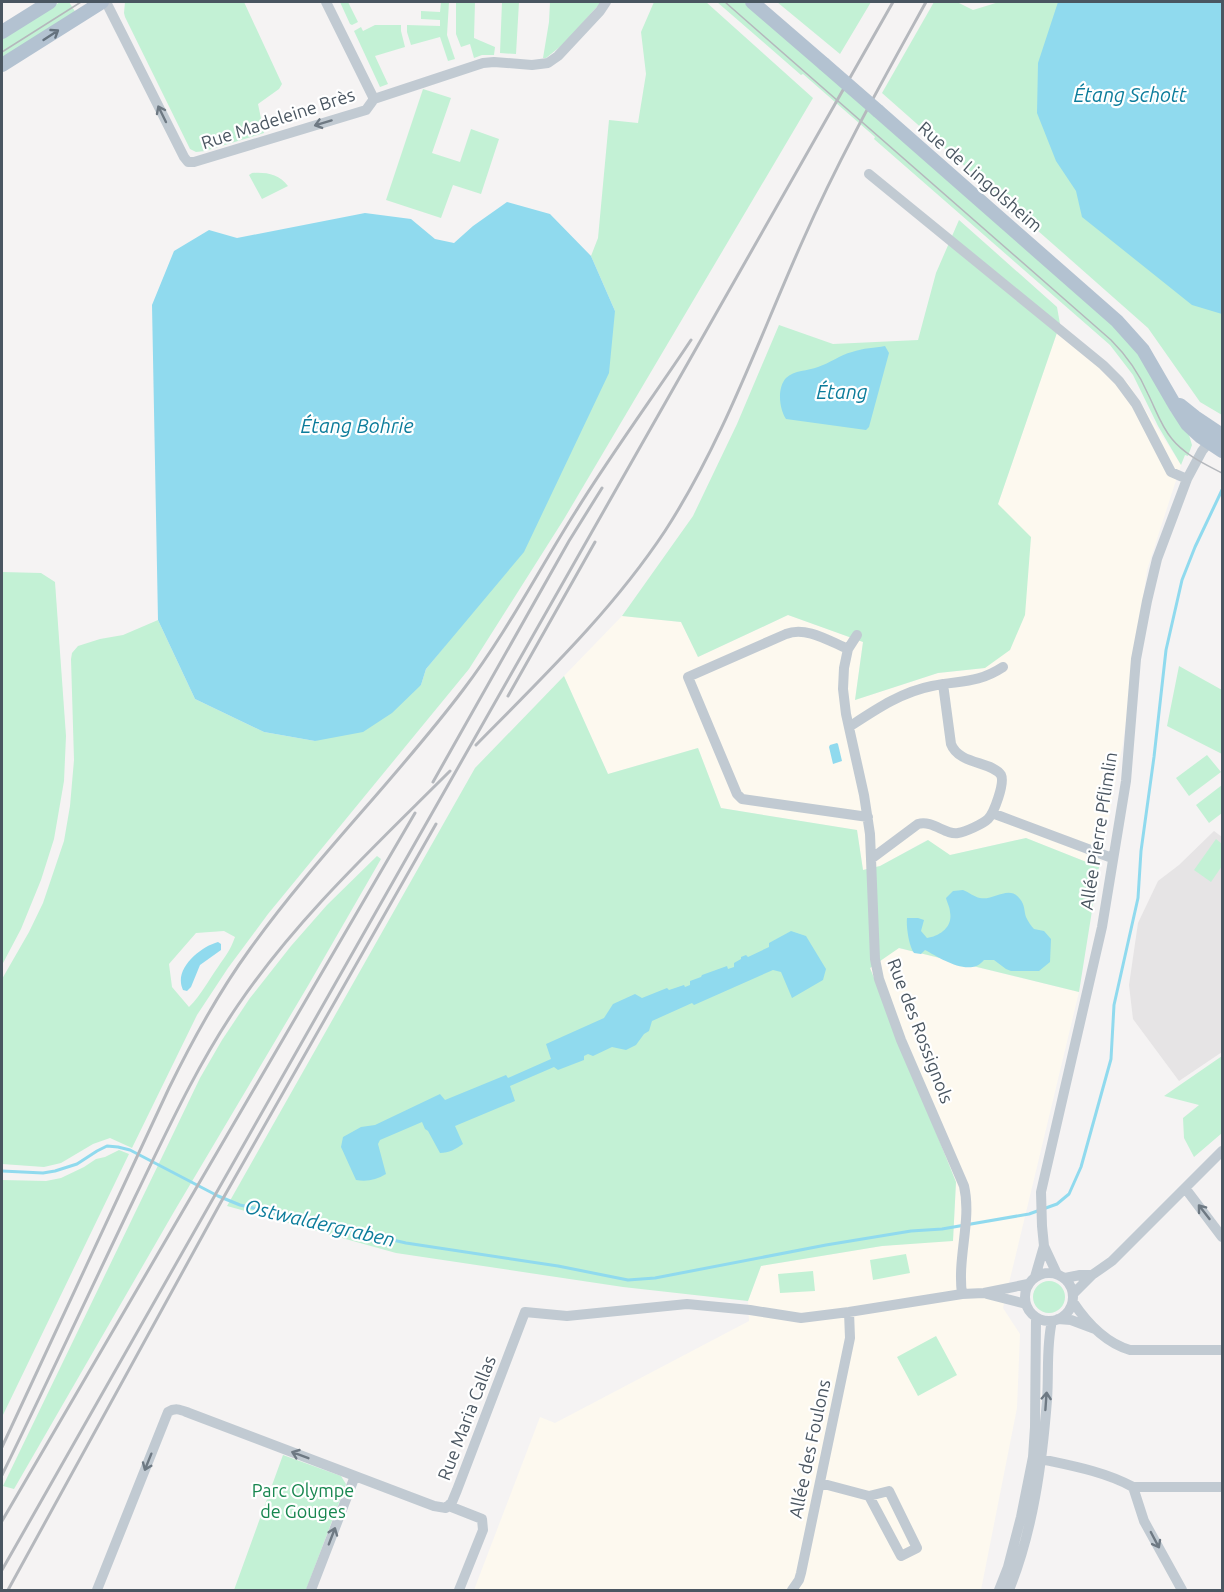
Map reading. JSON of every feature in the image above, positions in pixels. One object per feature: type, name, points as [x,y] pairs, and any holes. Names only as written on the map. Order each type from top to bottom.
[{"type":"main road","points":[[2,32],[50,2]]},
{"type":"main road","points":[[2,65],[104,2]]},
{"type":"main road","name":"Rue de Lingolsheim","points":[[753,2],[1117,321],[1143,350],[1168,392],[1216,436],[1222,451]]},
{"type":"street","name":"Rue Madeleine Brès","points":[[104,2],[184,157],[189,162],[366,110],[374,99]]},
{"type":"street","points":[[326,2],[374,99],[483,63],[532,65],[548,63],[558,56],[606,2]]},
{"type":"street","points":[[869,174],[1103,365],[1119,381],[1136,404],[1171,472],[1187,479]]},
{"type":"street","name":"Allée Pierre Pflimlin","points":[[1061,1276],[1044,1246],[1041,1192],[1102,927],[1126,781],[1136,658],[1157,559],[1187,479],[1216,436]]},
{"type":"street","points":[[848,649],[798,630],[688,677],[737,794],[742,799],[868,817]]},
{"type":"street","name":"Rue des Rossignols","points":[[857,635],[848,649],[843,689],[868,817],[873,948],[876,968],[902,1040],[964,1186],[967,1209],[960,1276],[962,1294]]},
{"type":"street","points":[[849,727],[911,692],[943,684],[980,679],[1003,667]]},
{"type":"street","points":[[871,859],[918,824],[926,823],[958,833],[986,820],[992,813],[1002,785],[1002,777],[997,771],[960,755],[953,749],[943,684]]},
{"type":"street","points":[[992,813],[1112,858]]},
{"type":"street","points":[[1009,1590],[1018,1569],[1031,1520],[1037,1458],[1047,1399],[1048,1337],[1055,1320],[1065,1316],[1070,1310],[1073,1298],[1092,1275],[1112,1261],[1222,1151]]},
{"type":"street","points":[[1185,1188],[1222,1237]]},
{"type":"street","name":"Allée Pierre Pflimlin","points":[[1031,1281],[1044,1246]]},
{"type":"street","points":[[1092,1275],[1061,1276],[1049,1272],[1031,1281],[1025,1290],[1026,1304],[1036,1318],[1044,1321],[1071,1320],[1095,1329]]},
{"type":"street","points":[[1061,1276],[1069,1283],[1080,1313],[1095,1329],[1120,1347],[1130,1350],[1222,1350]]},
{"type":"street","name":"Rue Maria Callas","points":[[97,1590],[168,1412],[173,1409],[441,1508],[449,1506],[461,1479],[525,1312],[567,1316],[687,1304],[801,1318],[962,1294],[984,1293],[1031,1281]]},
{"type":"street","name":"Rue Maria Callas","points":[[984,1293],[1026,1304]]},
{"type":"street","name":"Allée des Foulons","points":[[792,1590],[801,1573],[850,1338],[849,1312]]},
{"type":"street","points":[[999,1590],[1008,1567],[1037,1458],[1036,1318]]},
{"type":"street","points":[[1037,1458],[1106,1475],[1133,1487],[1222,1487]]},
{"type":"street","points":[[311,1590],[355,1476]]},
{"type":"street","points":[[820,1483],[869,1496],[889,1491],[917,1548],[901,1557],[869,1496]]},
{"type":"street","points":[[1133,1487],[1144,1521],[1182,1590]]},
{"type":"street","points":[[449,1506],[482,1520],[483,1530],[459,1590]]},
{"type":"shaded area","points":[[1060,324],[1128,383],[1181,465],[1147,570],[1123,743],[1099,867],[1026,838],[950,855],[927,840],[880,866],[863,870],[857,830],[721,808],[698,748],[608,774],[564,676],[622,616],[681,622],[698,657],[788,615],[863,642],[855,700],[938,673],[985,668],[998,504]]},
{"type":"shaded area","points":[[1214,831],[1222,837],[1222,1052],[1179,1081],[1133,1019],[1129,985],[1138,923],[1158,881],[1179,865]]},
{"type":"shaded area","points":[[898,948],[1079,992],[1003,1308],[1020,1334],[1017,1408],[981,1590],[474,1590],[540,1417],[555,1423],[749,1321],[748,1301],[761,1266],[882,1246],[953,1240],[956,1182],[870,968]]},
{"type":"green space","points":[[60,2],[69,2],[76,13],[2,60],[2,39]]},
{"type":"green space","points":[[125,2],[244,2],[282,84],[279,89],[258,104],[264,133],[205,151],[196,152],[190,149],[125,17]]},
{"type":"green space","points":[[340,2],[348,2],[358,22],[350,24]]},
{"type":"green space","points":[[441,2],[449,2],[447,35],[455,59],[448,61],[440,37],[411,45],[407,32],[407,25],[440,26],[440,20],[421,19],[421,11],[440,12]]},
{"type":"green space","points":[[456,2],[475,2],[474,38],[495,47],[494,55],[474,58],[470,44],[461,47],[456,34]]},
{"type":"green space","points":[[502,2],[519,2],[516,54],[500,53]]},
{"type":"green space","points":[[550,2],[601,2],[566,42],[543,58],[549,22]]},
{"type":"green space","points":[[654,2],[706,2],[813,98],[564,519],[469,669],[268,914],[228,968],[197,1015],[132,1148],[110,1138],[93,1144],[61,1163],[44,1167],[2,1164],[2,979],[43,903],[64,841],[74,760],[72,653],[78,646],[123,635],[158,620],[195,699],[264,732],[315,741],[421,685],[426,669],[444,647],[615,311],[591,256],[598,238],[609,120],[638,123],[646,74],[641,32]],"holes":[[[224,931],[235,937],[226,956],[189,1007],[172,987],[169,964],[196,933]]]},
{"type":"green space","points":[[717,2],[744,2],[1110,323],[1141,355],[1171,412],[1189,435],[1192,445],[1181,465],[1158,426],[1133,375],[1110,345],[803,74],[801,75]]},
{"type":"green space","points":[[777,2],[871,2],[840,54]]},
{"type":"green space","points":[[934,2],[957,2],[973,10],[999,2],[1222,2],[1222,415],[1200,402],[1148,328],[882,93]]},
{"type":"green space","points":[[375,25],[401,25],[405,47],[375,56],[388,84],[380,87],[354,31],[361,27],[363,31]]},
{"type":"green space","points":[[423,89],[451,98],[432,153],[460,162],[471,129],[499,139],[481,194],[453,185],[441,218],[386,200]]},
{"type":"green space","points":[[252,173],[272,175],[281,179],[288,186],[262,199],[249,175]]},
{"type":"green space","points":[[959,220],[1057,307],[1060,324],[998,504],[1031,537],[1025,615],[1010,650],[985,668],[938,673],[855,700],[863,642],[788,615],[698,657],[681,622],[622,616],[693,516],[737,424],[779,325],[833,344],[918,340],[936,273]]},
{"type":"green space","points":[[2,572],[41,573],[55,582],[66,736],[64,781],[54,839],[41,880],[21,929],[2,965]]},
{"type":"green space","points":[[1179,666],[1222,690],[1222,754],[1167,726]]},
{"type":"green space","points":[[564,676],[608,774],[698,748],[721,808],[857,830],[863,870],[880,866],[928,840],[950,855],[1026,838],[1099,867],[1079,992],[899,948],[870,968],[956,1182],[953,1241],[882,1246],[761,1266],[748,1301],[623,1287],[396,1253],[227,1206],[475,768]]},
{"type":"green space","points":[[1207,755],[1221,772],[1189,796],[1176,778]]},
{"type":"green space","points":[[1222,785],[1222,813],[1209,823],[1196,805]]},
{"type":"green space","points":[[1216,839],[1222,844],[1222,866],[1211,882],[1194,870]]},
{"type":"green space","points":[[377,856],[381,859],[14,1489],[3,1486],[200,1078],[222,1040],[250,998],[291,946],[327,905]]},
{"type":"green space","points":[[1222,1056],[1222,1133],[1194,1157],[1184,1138],[1183,1118],[1199,1105],[1164,1096]]},
{"type":"green space","points":[[119,1150],[129,1154],[2,1417],[2,1180],[46,1181],[61,1178],[96,1159]]},
{"type":"green space","points":[[906,1254],[910,1273],[873,1280],[870,1260]]},
{"type":"green space","points":[[813,1271],[815,1291],[780,1293],[778,1274]]},
{"type":"green space","points":[[1049,1281],[1060,1286],[1065,1297],[1060,1308],[1049,1313],[1038,1308],[1033,1297],[1038,1286]]},
{"type":"green space","points":[[936,1336],[957,1375],[918,1396],[897,1357]]},
{"type":"green space","name":"Parc Olympe de Gouges","points":[[283,1455],[341,1476],[346,1484],[306,1590],[234,1590]]},
{"type":"water","name":"Étang Schott","points":[[1058,2],[1222,2],[1222,314],[1192,305],[1082,217],[1076,191],[1056,161],[1037,113],[1038,63]]},
{"type":"water","name":"Étang Bohrie","points":[[507,202],[550,214],[591,256],[615,311],[609,373],[524,552],[426,669],[421,685],[392,713],[363,732],[315,741],[264,732],[195,699],[158,620],[152,305],[174,251],[209,230],[237,238],[365,213],[411,219],[435,239],[454,243],[473,226]]},
{"type":"water","name":"Étang","points":[[885,346],[889,353],[869,427],[866,430],[786,419],[780,392],[783,382],[789,375],[818,367],[856,351]]},
{"type":"water","points":[[837,743],[842,761],[833,764],[829,747]]},
{"type":"water","points":[[963,890],[980,898],[1006,893],[1016,895],[1023,904],[1026,917],[1034,929],[1044,931],[1051,939],[1050,962],[1039,971],[1011,971],[994,960],[984,960],[978,965],[963,967],[925,950],[921,954],[914,953],[908,936],[907,918],[924,920],[921,931],[927,938],[936,935],[950,922],[950,910],[946,898],[953,891]]},
{"type":"water","points":[[791,931],[806,936],[826,969],[823,980],[792,998],[781,972],[773,970],[694,1005],[692,1003],[652,1021],[649,1031],[636,1045],[626,1050],[612,1047],[593,1056],[588,1054],[584,1056],[584,1060],[558,1070],[554,1067],[510,1086],[515,1101],[455,1126],[463,1144],[452,1150],[440,1153],[422,1122],[380,1140],[378,1144],[386,1174],[371,1180],[356,1180],[341,1147],[343,1137],[361,1127],[375,1125],[440,1094],[445,1100],[506,1075],[508,1078],[551,1059],[546,1044],[604,1018],[613,1004],[635,994],[642,998],[667,988],[669,990],[684,985],[685,987],[690,985],[690,981],[702,975],[727,966],[728,969],[734,967],[734,963],[741,957],[746,955],[748,957],[769,947],[769,943]]},
{"type":"water","points":[[218,942],[221,944],[221,950],[200,965],[191,987],[187,991],[183,990],[182,974],[190,960],[196,954]]},
{"type":"waterway","name":"Ostwaldergraben","points":[[2,1171],[43,1173],[55,1171],[77,1164],[107,1146],[118,1147],[130,1150],[240,1205],[406,1243],[558,1266],[628,1280],[655,1278],[826,1245],[1029,1214],[1057,1204],[1069,1194],[1081,1167],[1111,1059],[1114,1005],[1138,898],[1141,851],[1166,650],[1182,580],[1222,490]]},
{"type":"tram line","points":[[2,52],[81,2]]},
{"type":"tram line","points":[[725,2],[1111,340],[1137,372],[1168,434],[1177,445],[1202,463],[1222,473]]},
{"type":"railway","points":[[2,1570],[893,2]]},
{"type":"railway","points":[[476,745],[600,616],[623,589],[665,531],[723,425],[831,179],[926,2]]},
{"type":"railway","points":[[2,1447],[169,1088],[227,982],[275,915],[411,755],[479,669],[590,489],[691,340]]},
{"type":"railway","points":[[433,782],[569,541],[602,488]]},
{"type":"railway","points":[[508,696],[595,542]]},
{"type":"railway","points":[[2,1475],[171,1123],[223,1028],[261,973],[311,912],[450,771]]},
{"type":"railway","points":[[2,1521],[415,813]]},
{"type":"railway","points":[[8,1590],[221,1202],[436,824]]}]
